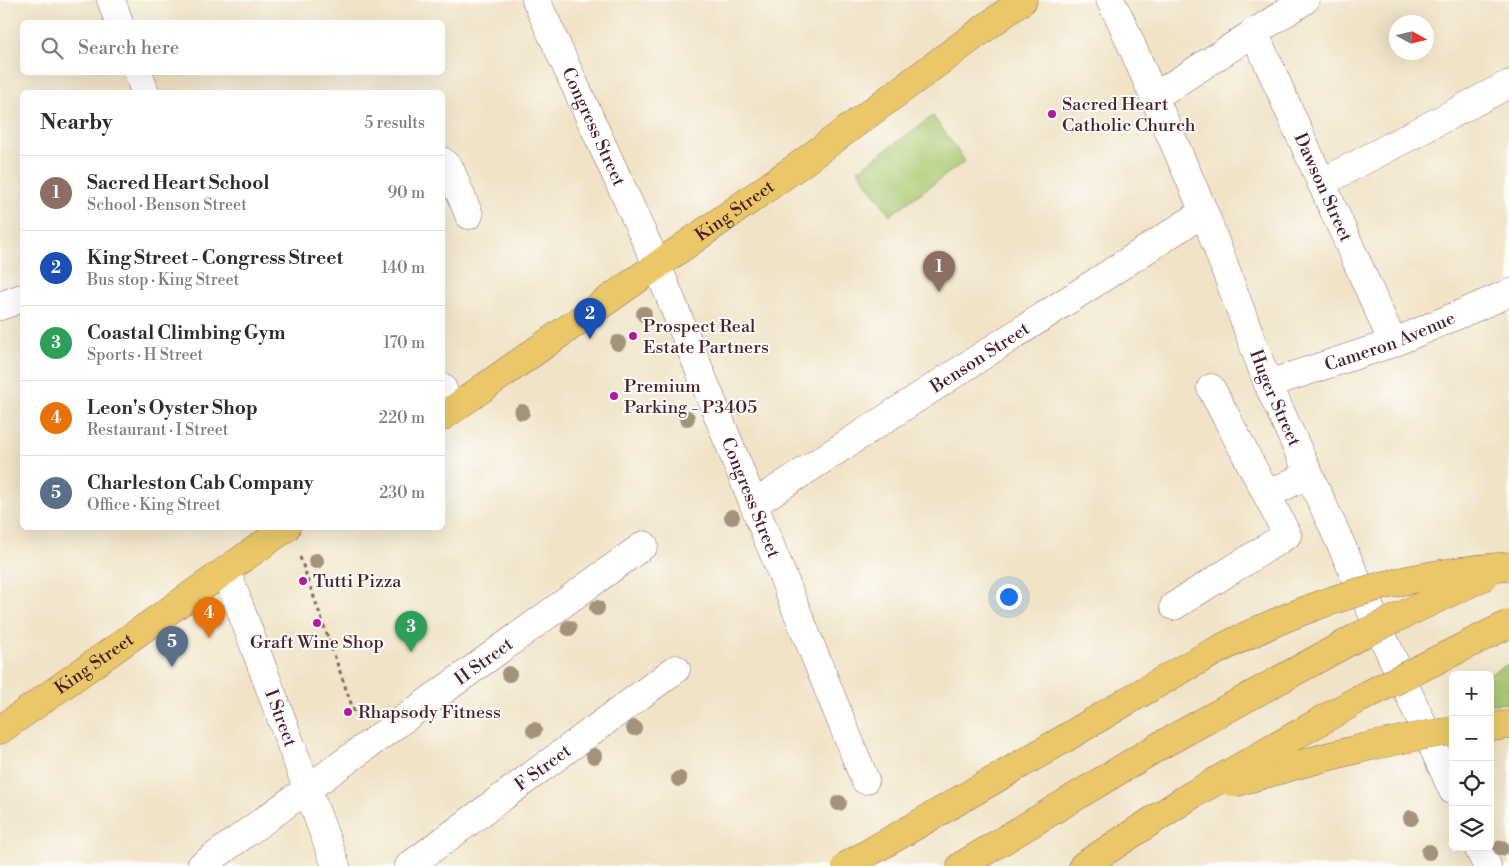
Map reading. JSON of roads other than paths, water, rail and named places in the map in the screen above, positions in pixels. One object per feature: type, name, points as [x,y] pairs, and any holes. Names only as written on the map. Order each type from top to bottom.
[{"type":"main road","name":"King Street","points":[[446,405],[657,265],[798,166],[1023,0]]},
{"type":"main road","name":"King Street","points":[[0,730],[283,530]]},
{"type":"main road","points":[[959,865],[1161,745],[1363,634],[1509,565]]},
{"type":"main road","points":[[846,866],[1193,663],[1261,629],[1311,608],[1371,589],[1477,568],[1509,565]]},
{"type":"main road","points":[[1083,866],[1190,796],[1359,698],[1509,624]]},
{"type":"main road","points":[[1494,727],[1509,725]]},
{"type":"main road","points":[[1190,796],[1335,753],[1408,737],[1449,732]]},
{"type":"street","points":[[111,0],[119,20]]},
{"type":"street","name":"Congress Street","points":[[536,0],[657,265],[865,780]]},
{"type":"street","name":"Huger Street","points":[[1110,0],[1121,21],[1204,212],[1268,384],[1449,782]]},
{"type":"street","points":[[1154,97],[1305,0]]},
{"type":"street","name":"Dawson Street","points":[[1254,32],[1393,343]]},
{"type":"street","points":[[139,75],[144,90]]},
{"type":"street","points":[[1321,183],[1509,84]]},
{"type":"street","points":[[445,164],[450,169],[469,215]]},
{"type":"street","name":"Benson Street","points":[[754,504],[1204,212]]},
{"type":"street","name":"Cameron Avenue","points":[[1268,384],[1393,343],[1509,293]]},
{"type":"street","points":[[0,306],[20,299]]},
{"type":"street","points":[[1174,606],[1286,535],[1211,388]]},
{"type":"street","points":[[1267,495],[1309,474]]},
{"type":"street","name":"H Street","points":[[201,866],[644,545]]},
{"type":"street","name":"I Street","points":[[226,570],[336,866]]},
{"type":"street","name":"F Street","points":[[409,866],[676,669]]},
{"type":"street","points":[[1480,851],[1487,866]]},
{"type":"place","name":"Sacred Heart Catholic Church","points":[[1052,114]]},
{"type":"place","name":"Sacred Heart School","points":[[939,292]]},
{"type":"place","name":"Prospect Real Estate Partners","points":[[633,336]]},
{"type":"place","name":"King Street - Congress Street","points":[[590,339]]},
{"type":"place","name":"Premium Parking - P3405","points":[[614,396]]},
{"type":"place","name":"Tutti Pizza","points":[[303,581]]},
{"type":"place","name":"Graft Wine Shop","points":[[317,623]]},
{"type":"place","name":"Leon's Oyster Shop","points":[[209,638]]},
{"type":"place","name":"Coastal Climbing Gym","points":[[411,652]]},
{"type":"place","name":"Charleston Cab Company","points":[[172,667]]},
{"type":"place","name":"Rhapsody Fitness","points":[[348,712]]}]
